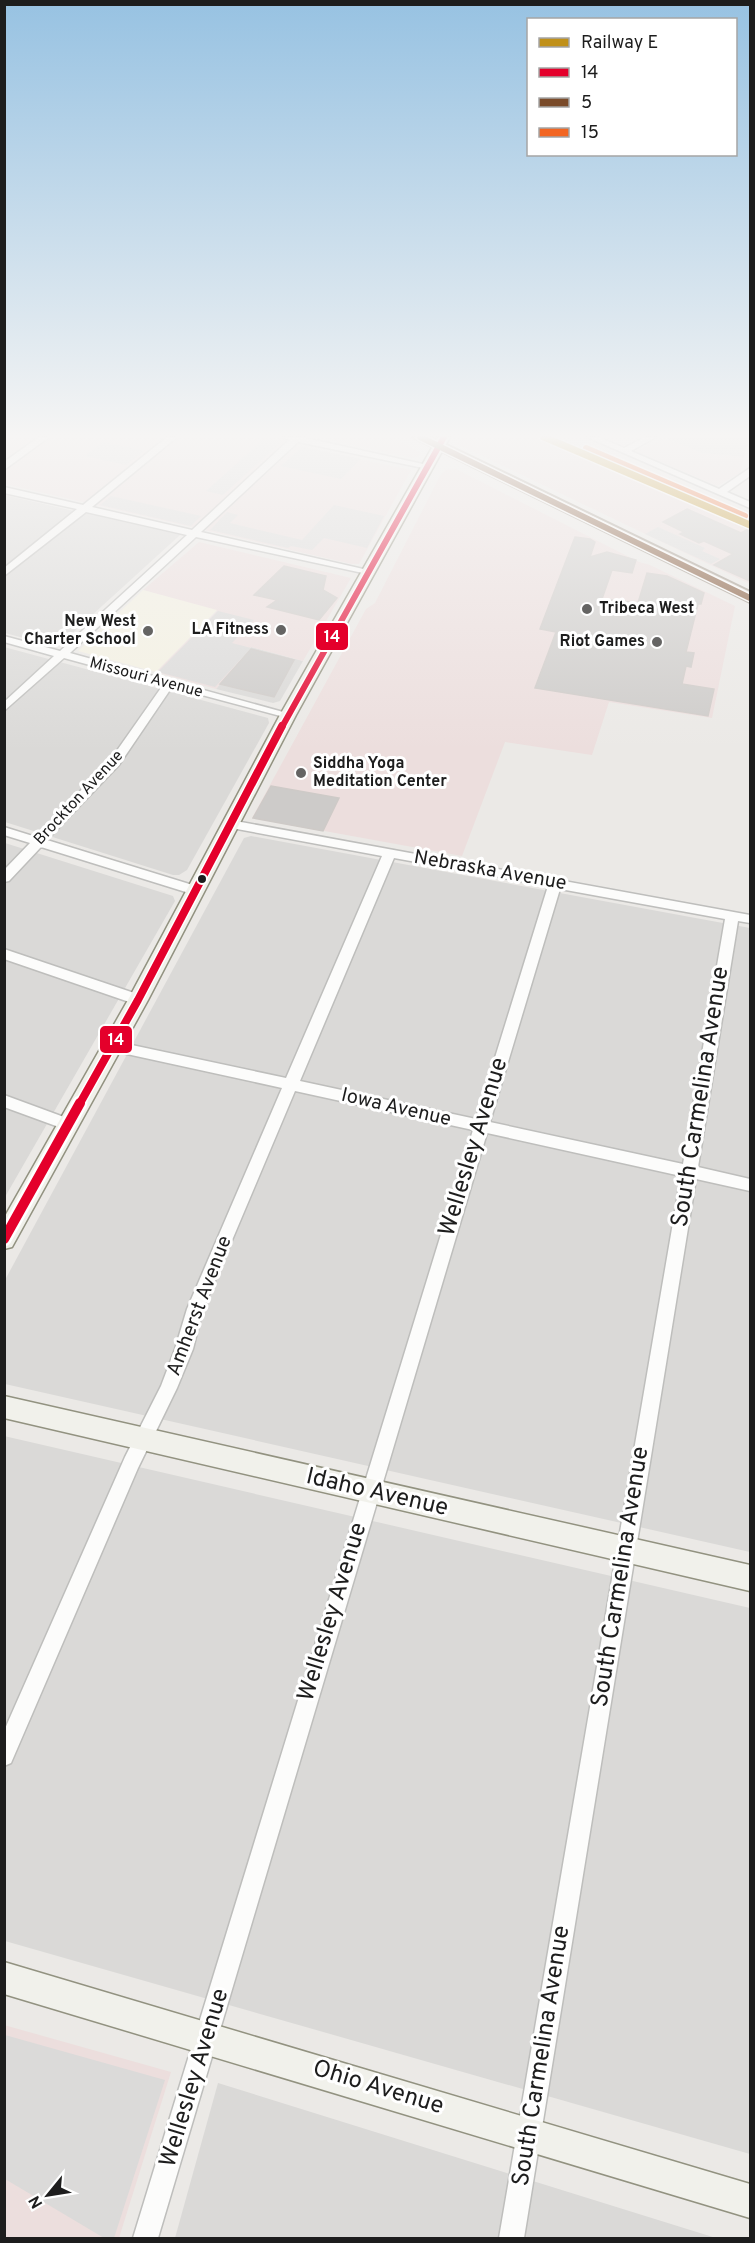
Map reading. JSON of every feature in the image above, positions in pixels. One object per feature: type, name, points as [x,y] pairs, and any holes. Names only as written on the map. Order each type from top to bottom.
[{"type":"main road","points":[[4,1240],[138,1000],[288,714],[386,542]]},
{"type":"main road","points":[[638,542],[750,598]]},
{"type":"main road","name":"Idaho Avenue","points":[[4,1407],[750,1578]]},
{"type":"main road","name":"Ohio Avenue","points":[[4,1978],[208,2037],[750,2201]]},
{"type":"street","points":[[4,573],[42,542]]},
{"type":"street","points":[[4,708],[185,542]]},
{"type":"street","points":[[232,542],[368,573]]},
{"type":"street","name":"Missouri Avenue","points":[[4,639],[288,714]]},
{"type":"street","name":"Brockton Avenue","points":[[4,878],[115,762],[169,684]]},
{"type":"street","name":"Nebraska Avenue","points":[[230,824],[741,917]]},
{"type":"street","points":[[4,831],[194,890]]},
{"type":"street","name":"Amherst Avenue","points":[[4,1756],[131,1463],[155,1420],[190,1334],[195,1309],[390,853]]},
{"type":"street","name":"Wellesley Avenue","points":[[146,2238],[208,2037],[369,1491],[555,883]]},
{"type":"street","name":"South Carmelina Avenue","points":[[512,2238],[689,1171],[741,917]]},
{"type":"street","points":[[4,954],[138,1000]]},
{"type":"street","name":"Iowa Avenue","points":[[113,1046],[750,1185]]},
{"type":"street","points":[[4,1101],[67,1124]]},
{"type":"shaded area","points":[[4,542],[173,542],[57,647],[5,633]]},
{"type":"shaded area","points":[[199,542],[351,578],[303,661],[251,647],[216,689],[156,672],[217,611],[143,590]]},
{"type":"shaded area","points":[[255,542],[371,542],[359,564]]},
{"type":"shaded area","points":[[261,542],[320,542],[312,550],[291,546],[288,548]]},
{"type":"shaded area","points":[[340,542],[370,542],[367,548]]},
{"type":"shaded area","points":[[406,542],[599,542],[735,606],[712,718],[609,702],[592,755],[505,742],[462,856],[252,818],[366,609],[375,603]]},
{"type":"shaded area","points":[[661,542],[750,542],[750,584]]},
{"type":"shaded area","points":[[662,542],[691,542],[705,548],[702,551],[720,559],[711,564]]},
{"type":"shaded area","name":"New West Charter School","points":[[143,590],[217,610],[156,672],[78,651]]},
{"type":"shaded area","points":[[218,611],[254,620],[232,643],[251,648],[215,687],[158,672]]},
{"type":"shaded area","points":[[4,647],[268,718],[269,723],[187,870],[179,875],[173,875],[5,822]]},
{"type":"shaded area","points":[[251,647],[303,661],[280,701],[273,703],[216,689]]},
{"type":"shaded area","points":[[251,836],[750,928],[750,1552],[5,1384],[5,1280],[244,838]]},
{"type":"shaded area","points":[[5,843],[173,896],[175,901],[5,1197]]},
{"type":"shaded area","points":[[4,1436],[750,1608],[750,2154],[5,1941]]},
{"type":"shaded area","points":[[4,2025],[171,2072],[119,2238],[5,2238]]},
{"type":"shaded area","points":[[5,2035],[165,2080],[114,2238],[104,2238],[5,2179]]},
{"type":"shaded area","points":[[218,2083],[716,2238],[175,2238]]},
{"type":"building","name":"Riot Games","points":[[573,542],[595,542],[590,557],[607,552],[636,560],[632,573],[612,570],[602,599],[638,603],[647,573],[667,576],[704,593],[701,604],[698,604],[686,652],[694,653],[691,667],[686,666],[682,684],[714,689],[708,716],[535,688],[556,632],[540,629]]},
{"type":"building","points":[[706,542],[750,542],[750,581],[714,565],[733,554]]},
{"type":"building","points":[[284,566],[326,576],[323,590],[337,598],[319,620],[267,607],[277,600],[254,595]]},
{"type":"building","points":[[251,649],[294,660],[274,697],[220,684]]},
{"type":"building","points":[[271,786],[339,798],[323,831],[253,818]]},
{"type":"transit line","name":"14","points":[[4,1239],[138,1000],[288,715],[385,542]]},
{"type":"transit line","name":"5","points":[[635,542],[750,598]]},
{"type":"place","name":"Tribeca West","points":[[587,609]]},
{"type":"place","name":"LA Fitness","points":[[281,630]]},
{"type":"place","name":"New West Charter School","points":[[148,631]]},
{"type":"place","name":"Riot Games","points":[[657,642]]},
{"type":"place","name":"Siddha Yoga Meditation Center","points":[[301,773]]}]
